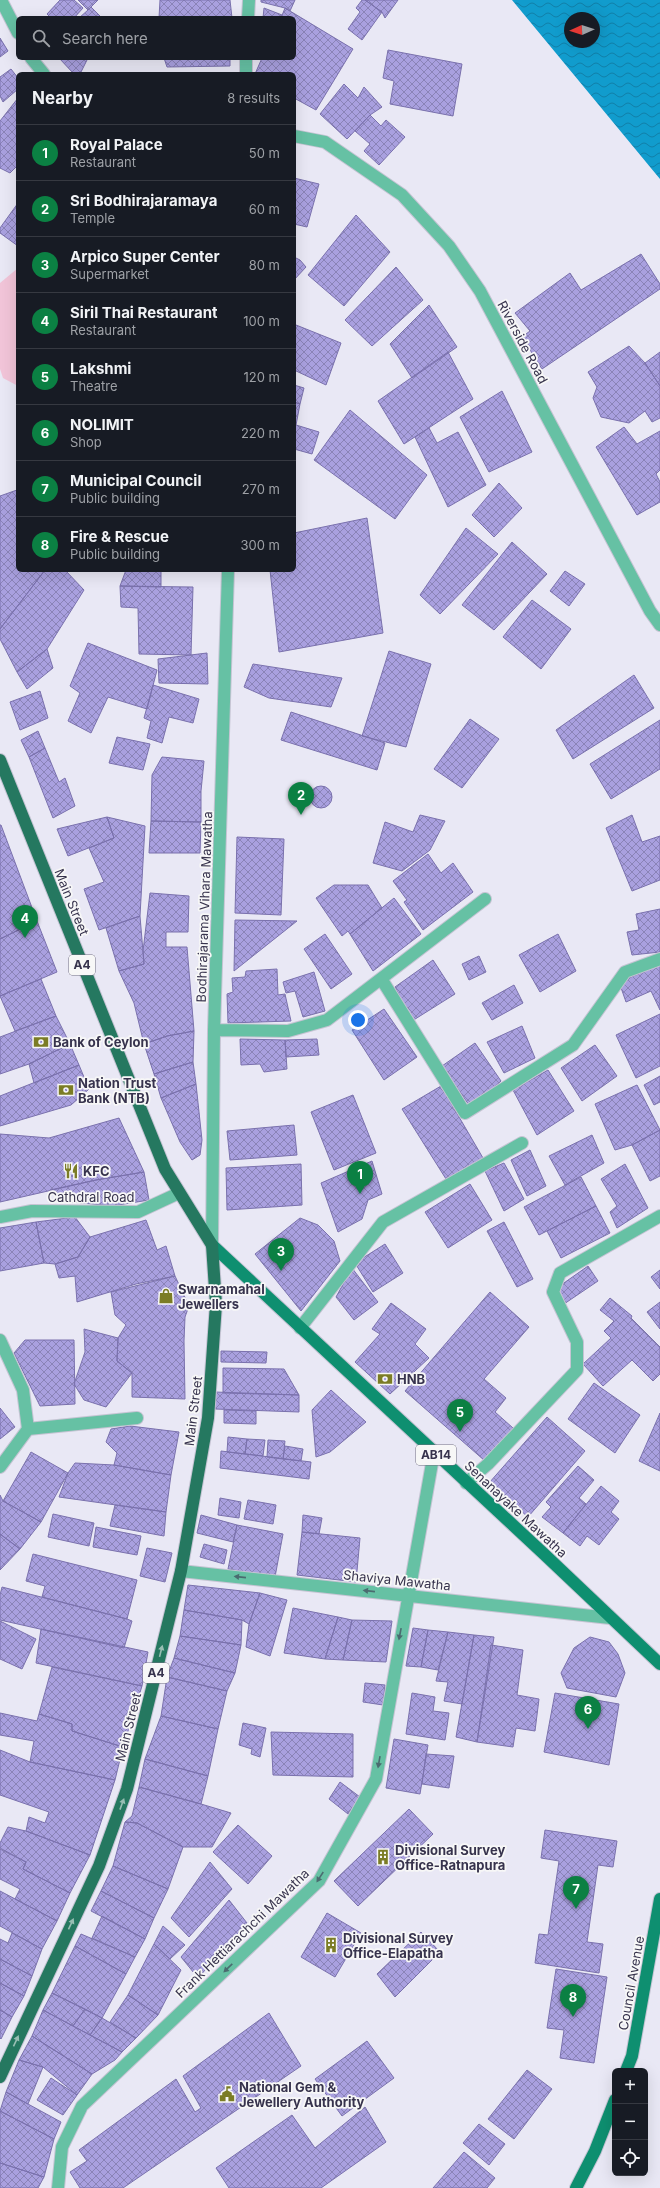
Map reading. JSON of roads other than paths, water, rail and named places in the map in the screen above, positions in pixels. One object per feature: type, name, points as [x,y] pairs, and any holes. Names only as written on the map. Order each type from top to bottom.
[{"type":"highway","name":"Main Street","points":[[0,760],[145,1124],[165,1169],[178,1193],[212,1245],[216,1304],[208,1418],[181,1571],[127,1789],[99,1866],[0,2077]]},
{"type":"main road","name":"Senanayake Mawatha","points":[[212,1245],[660,1664]]},
{"type":"main road","name":"Council Avenue","points":[[627,2068],[632,2056],[660,1899]]},
{"type":"main road","points":[[576,2188],[595,2151],[613,2104]]},
{"type":"street","points":[[1,0],[16,29]]},
{"type":"street","points":[[248,16],[249,0]]},
{"type":"street","points":[[33,60],[42,72]]},
{"type":"street","points":[[246,60],[246,72]]},
{"type":"street","name":"Riverside Road","points":[[296,136],[325,142],[402,195],[449,246],[480,291],[650,611],[660,625]]},
{"type":"street","name":"Bodhirajarama Vihara Mawatha","points":[[212,1245],[214,1030],[228,572]]},
{"type":"street","points":[[214,1030],[288,1031],[327,1020],[382,980],[485,899]]},
{"type":"street","points":[[382,980],[465,1113],[573,1045],[625,972],[660,959]]},
{"type":"street","points":[[300,1328],[383,1222],[522,1144]]},
{"type":"street","name":"Cathdral Road","points":[[0,1217],[32,1211],[138,1212],[178,1193]]},
{"type":"street","points":[[466,1483],[488,1464],[577,1370],[577,1342],[553,1292],[560,1273],[660,1216]]},
{"type":"street","points":[[0,1340],[23,1390],[28,1429],[0,1467]]},
{"type":"street","points":[[28,1429],[137,1418]]},
{"type":"street","name":"Frank Hettiarachchi Mawatha","points":[[58,2188],[62,2147],[82,2106],[319,1881],[376,1779],[434,1452]]},
{"type":"street","name":"Shaviya Mawatha","points":[[181,1571],[610,1618]]},
{"type":"water","points":[[512,0],[660,0],[660,179]]},
{"type":"place","name":"Sri Bodhirajaramaya","points":[[301,815]]},
{"type":"place","name":"Siril Thai Restaurant","points":[[25,938]]},
{"type":"place","name":"Bank of Ceylon","points":[[41,1042]]},
{"type":"place","name":"Nation Trust Bank (NTB)","points":[[66,1090]]},
{"type":"place","name":"KFC","points":[[71,1171]]},
{"type":"place","name":"Royal Palace","points":[[360,1194]]},
{"type":"place","name":"Arpico Super Center","points":[[281,1271]]},
{"type":"place","name":"Swarnamahal Jewellers","points":[[166,1296]]},
{"type":"place","name":"HNB","points":[[385,1379]]},
{"type":"place","name":"Lakshmi","points":[[460,1432]]},
{"type":"place","name":"NOLIMIT","points":[[588,1729]]},
{"type":"place","name":"Divisional Survey Office-Ratnapura","points":[[383,1857]]},
{"type":"place","name":"Municipal Council","points":[[576,1909]]},
{"type":"place","name":"Divisional Survey Office-Elapatha","points":[[331,1945]]},
{"type":"place","name":"Fire & Rescue","points":[[573,2017]]},
{"type":"place","name":"National Gem & Jewellery Authority","points":[[227,2094]]}]
